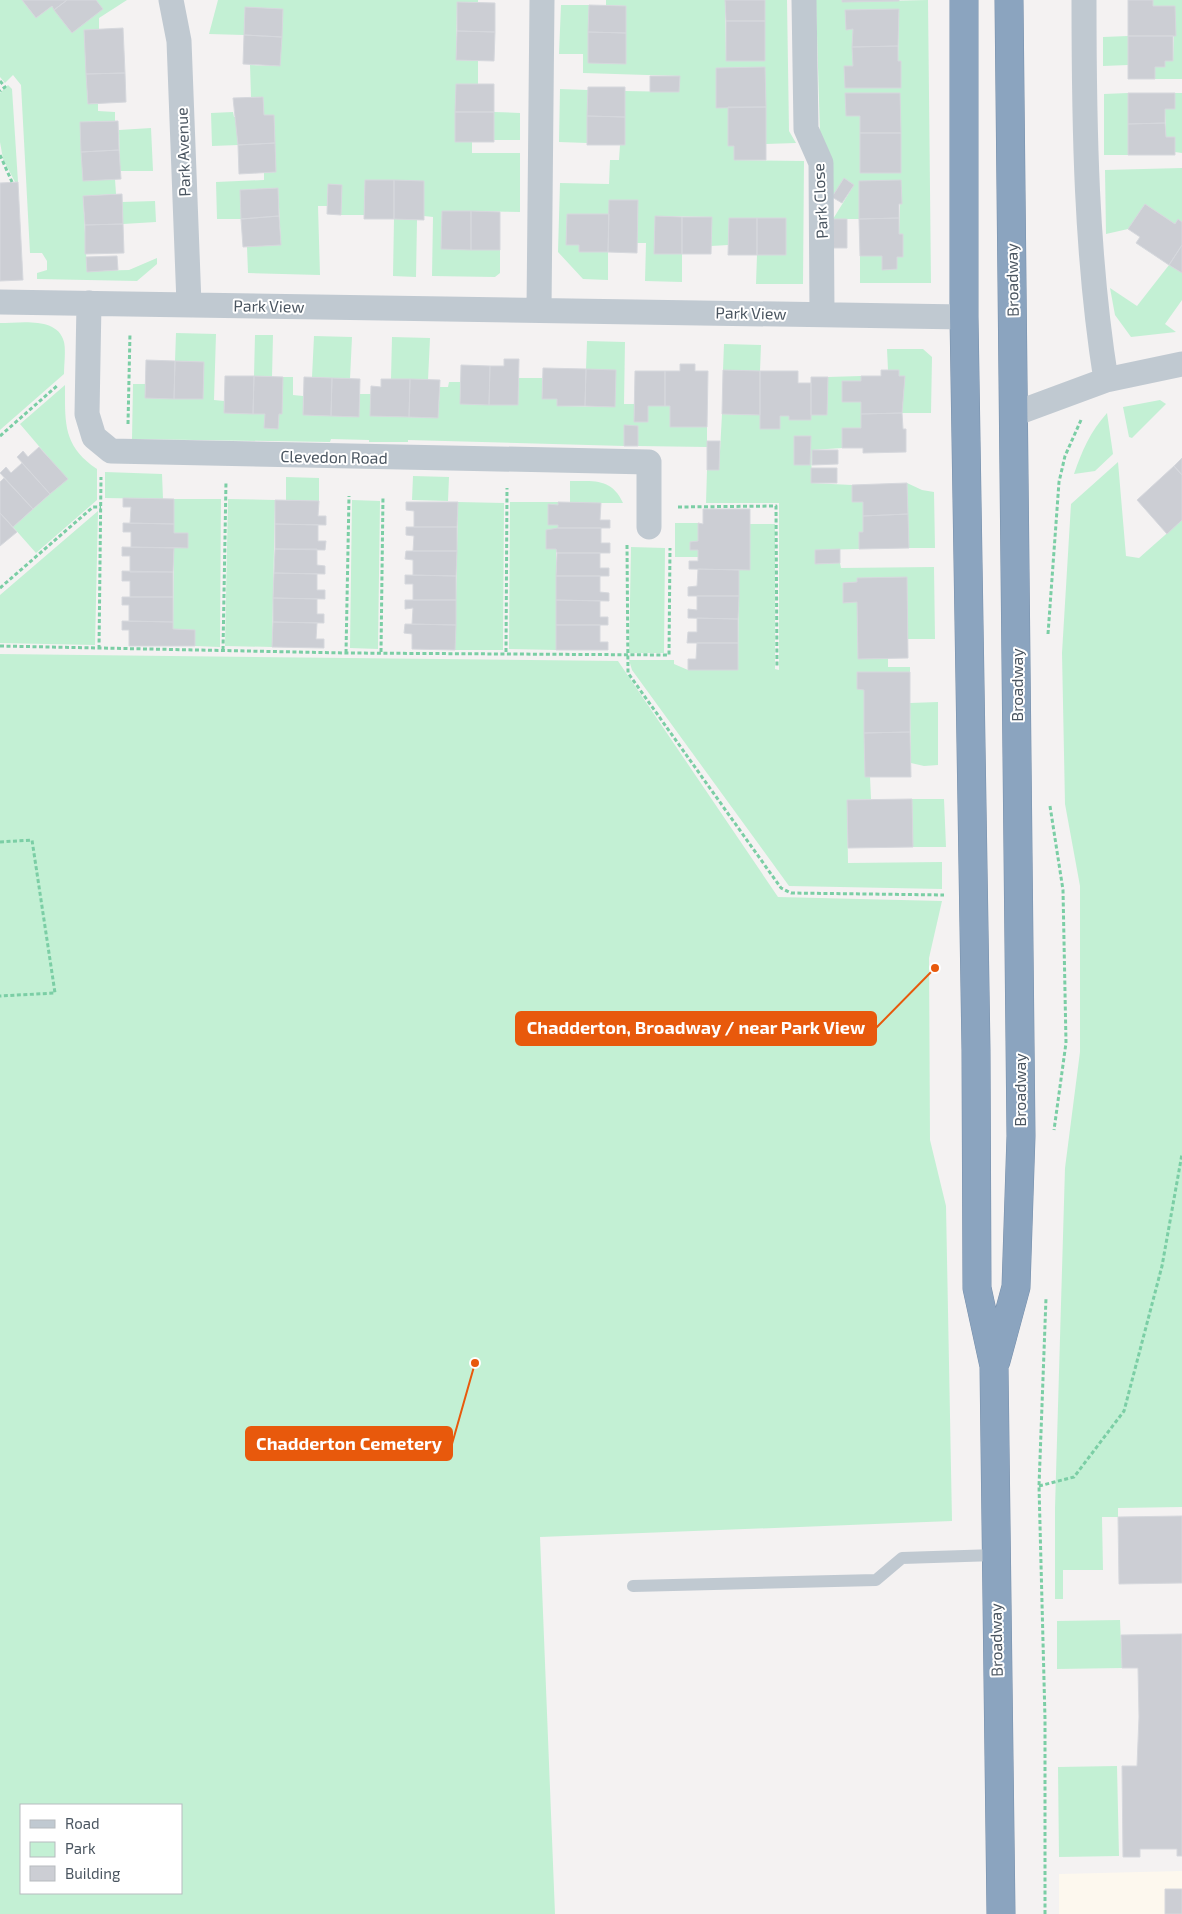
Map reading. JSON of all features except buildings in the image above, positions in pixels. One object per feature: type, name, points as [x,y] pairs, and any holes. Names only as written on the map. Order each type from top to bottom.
[{"type":"highway","name":"Broadway","points":[[964,0],[964,317],[976,1050],[977,1288],[994,1366],[1000,1914]]},
{"type":"highway","name":"Broadway","points":[[994,1366],[1016,1287],[1021,1136],[1009,0]]},
{"type":"street","name":"Park Avenue","points":[[171,0],[179,41],[189,304]]},
{"type":"street","points":[[538,310],[542,0]]},
{"type":"street","name":"Park Close","points":[[804,0],[806,129],[821,162],[822,314]]},
{"type":"street","points":[[1084,0],[1085,116],[1095,312],[1106,380]]},
{"type":"street","name":"Park View","points":[[0,302],[964,317]]},
{"type":"street","name":"Clevedon Road","points":[[89,303],[87,414],[94,437],[103,446],[119,452],[649,462],[649,527]]},
{"type":"street","points":[[1014,414],[1106,380],[1182,364]]},
{"type":"lane","points":[[633,1586],[876,1580],[902,1558],[996,1555]]},
{"type":"path","points":[[0,81],[5,87],[0,91]]},
{"type":"path","points":[[0,155],[12,182]]},
{"type":"path","points":[[128,428],[130,332]]},
{"type":"path","points":[[1048,640],[1059,482],[1065,456],[1086,407],[1106,380]]},
{"type":"path","points":[[0,436],[62,382]]},
{"type":"path","points":[[223,650],[226,454]]},
{"type":"path","points":[[506,652],[508,460]]},
{"type":"path","points":[[99,649],[101,467]]},
{"type":"path","points":[[346,653],[349,496]]},
{"type":"path","points":[[381,652],[383,496]]},
{"type":"path","points":[[670,507],[776,506],[777,668]]},
{"type":"path","points":[[0,588],[93,507],[101,507]]},
{"type":"path","points":[[627,542],[626,654],[628,673],[781,888],[790,893],[947,895]]},
{"type":"path","points":[[0,646],[346,653],[506,652],[669,655],[670,543]]},
{"type":"path","points":[[1050,803],[1063,890],[1066,1043],[1053,1134]]},
{"type":"path","points":[[0,842],[32,840],[55,993],[0,996]]},
{"type":"path","points":[[1039,1486],[1074,1476],[1124,1411],[1162,1266],[1182,1154]]},
{"type":"path","points":[[1045,1914],[1045,1770],[1039,1486],[1046,1290]]},
{"type":"shaded area","points":[[1182,1871],[1182,1914],[1059,1914],[1059,1874]]},
{"type":"green space","points":[[0,0],[22,0],[36,18],[52,6],[72,33],[102,9],[96,0],[127,0],[99,18],[99,29],[84,30],[88,104],[98,104],[98,111],[115,112],[115,121],[81,122],[83,181],[115,179],[116,194],[83,196],[87,271],[129,270],[157,258],[157,264],[137,281],[37,279],[37,273],[47,270],[47,261],[42,253],[30,253],[21,85],[13,75],[5,83],[0,77]]},
{"type":"green space","points":[[218,0],[478,0],[478,2],[457,3],[456,60],[478,61],[478,84],[456,84],[455,142],[472,142],[472,153],[520,153],[520,212],[442,211],[441,249],[500,250],[500,273],[495,277],[432,276],[433,217],[424,216],[424,181],[365,180],[364,215],[341,215],[342,185],[328,184],[327,206],[318,206],[320,275],[248,273],[247,247],[281,245],[278,188],[240,190],[241,219],[217,219],[216,182],[264,180],[264,173],[276,172],[274,115],[264,115],[263,97],[251,97],[250,65],[280,66],[283,9],[245,7],[244,35],[209,34]]},
{"type":"green space","points":[[606,0],[725,0],[726,61],[765,61],[765,0],[787,0],[789,131],[796,143],[766,144],[765,67],[728,107],[728,146],[734,146],[734,160],[804,161],[803,284],[756,284],[757,255],[786,255],[786,218],[729,218],[728,245],[711,246],[711,217],[655,216],[654,254],[682,254],[682,282],[645,281],[646,243],[637,243],[638,200],[609,200],[609,214],[567,214],[566,245],[579,245],[580,252],[608,252],[608,280],[583,279],[558,252],[560,183],[609,184],[610,160],[619,160],[620,145],[625,145],[625,91],[679,92],[679,76],[583,73],[583,54],[559,54],[561,5],[589,5],[588,63],[626,63],[626,6],[606,5]]},
{"type":"green space","points":[[816,0],[842,0],[842,2],[928,0],[931,283],[860,283],[860,256],[882,256],[882,270],[897,269],[897,257],[903,257],[903,234],[899,234],[901,181],[897,181],[859,219],[833,219],[854,185],[844,178],[832,197],[820,134]],"holes":[[[899,9],[898,61],[901,61],[901,87],[845,88],[845,67],[853,66],[853,29],[846,29],[845,10]],[[846,93],[900,93],[901,173],[861,173],[860,116],[846,116]]]},
{"type":"green space","points":[[1153,0],[1182,0],[1182,79],[1155,79],[1155,67],[1164,67],[1165,61],[1173,61],[1175,6],[1153,6]]},
{"type":"green space","points":[[1128,36],[1128,65],[1103,66],[1103,37]]},
{"type":"green space","points":[[8,85],[12,89],[18,182],[15,182],[3,159],[0,142],[0,93]]},
{"type":"green space","points":[[560,89],[588,90],[587,143],[559,142]]},
{"type":"green space","points":[[1128,93],[1128,155],[1104,155],[1104,94]]},
{"type":"green space","points":[[1175,93],[1182,93],[1182,153],[1175,152],[1175,137],[1166,137],[1165,109],[1175,109]]},
{"type":"green space","points":[[233,112],[234,117],[236,117],[238,145],[212,146],[211,113]]},
{"type":"green space","points":[[494,112],[520,113],[520,140],[494,140]]},
{"type":"green space","points":[[151,128],[153,171],[120,171],[119,130]]},
{"type":"green space","points":[[1182,168],[1182,222],[1178,219],[1175,224],[1145,204],[1128,229],[1106,234],[1105,170]]},
{"type":"green space","points":[[155,201],[156,222],[123,224],[122,202]]},
{"type":"green space","points":[[394,219],[417,220],[416,277],[393,276]]},
{"type":"green space","points":[[1169,265],[1182,273],[1182,300],[1165,324],[1176,332],[1131,337],[1115,315],[1110,288],[1137,306]]},
{"type":"green space","points":[[27,322],[54,328],[64,342],[65,353],[64,374],[0,430],[0,323]]},
{"type":"green space","points":[[176,333],[216,334],[214,400],[224,401],[224,413],[265,414],[265,428],[278,429],[279,414],[282,414],[283,377],[293,377],[293,395],[303,396],[303,415],[359,417],[360,394],[371,394],[371,416],[438,418],[440,387],[448,387],[449,382],[460,382],[460,404],[518,405],[519,378],[542,378],[542,399],[557,399],[557,406],[615,407],[586,369],[587,341],[625,342],[624,404],[634,404],[634,422],[648,422],[648,406],[670,406],[670,427],[707,427],[707,447],[638,446],[638,426],[624,426],[624,446],[408,440],[408,442],[369,442],[369,440],[331,439],[330,442],[132,439],[133,384],[145,384],[145,398],[203,399],[204,362],[175,361]]},
{"type":"green space","points":[[255,335],[273,335],[272,377],[254,376]]},
{"type":"green space","points":[[314,336],[352,337],[350,379],[312,377]]},
{"type":"green space","points":[[392,337],[430,338],[428,380],[391,379]]},
{"type":"green space","points":[[724,344],[761,345],[760,371],[723,370]]},
{"type":"green space","points":[[887,349],[923,349],[932,357],[931,413],[902,413],[905,376],[899,376],[898,370],[888,370]]},
{"type":"green space","points":[[861,376],[861,381],[843,381],[861,402],[861,428],[842,428],[842,448],[812,450],[811,483],[852,485],[852,502],[863,502],[863,532],[859,532],[859,549],[815,550],[816,564],[840,563],[841,568],[934,567],[935,639],[908,639],[907,577],[858,578],[857,582],[843,583],[843,603],[857,602],[858,659],[888,658],[888,667],[910,667],[910,672],[857,673],[858,689],[864,690],[865,777],[870,777],[871,799],[847,800],[848,863],[942,862],[942,889],[789,886],[632,670],[629,660],[674,660],[674,664],[688,670],[738,669],[739,570],[749,570],[750,524],[775,524],[775,669],[779,670],[779,503],[706,503],[707,470],[719,470],[722,414],[760,415],[760,429],[780,429],[780,416],[789,416],[790,420],[811,420],[811,415],[827,415],[828,377]]},
{"type":"green space","points":[[65,385],[65,411],[68,433],[78,452],[97,469],[97,500],[36,553],[13,527],[67,479],[20,424]]},
{"type":"green space","points":[[1160,400],[1166,404],[1132,438],[1129,437],[1123,407]]},
{"type":"green space","points":[[1107,413],[1113,454],[1095,471],[1074,474],[1087,442]]},
{"type":"green space","points":[[1118,462],[1126,556],[1139,558],[1182,520],[1182,1507],[1118,1508],[1118,1517],[1102,1517],[1103,1570],[1063,1570],[1063,1599],[1055,1599],[1055,1508],[1065,1168],[1080,1052],[1080,886],[1065,804],[1062,653],[1071,504]]},
{"type":"green space","points":[[105,472],[162,474],[163,499],[105,498]]},
{"type":"green space","points":[[413,476],[449,477],[448,501],[412,500]]},
{"type":"green space","points":[[286,477],[319,478],[319,501],[286,500]]},
{"type":"green space","points":[[570,481],[594,481],[608,485],[619,495],[623,503],[570,503]]},
{"type":"green space","points":[[907,483],[922,490],[934,492],[935,548],[909,548]]},
{"type":"green space","points":[[174,499],[221,499],[220,647],[195,646],[195,630],[173,629],[174,548],[188,548],[188,533],[174,533]]},
{"type":"green space","points":[[228,499],[275,500],[272,647],[225,646]]},
{"type":"green space","points":[[352,500],[380,501],[378,649],[350,648]]},
{"type":"green space","points":[[458,502],[504,503],[503,650],[455,650]]},
{"type":"green space","points":[[510,502],[558,502],[558,505],[548,505],[548,525],[558,525],[558,530],[546,530],[546,549],[556,549],[556,650],[509,649]]},
{"type":"green space","points":[[98,511],[95,645],[0,643],[0,595]]},
{"type":"green space","points":[[675,523],[698,523],[698,541],[690,542],[690,550],[698,550],[698,557],[675,557]]},
{"type":"green space","points":[[631,547],[665,548],[664,653],[629,653]]},
{"type":"green space","points":[[0,654],[618,661],[778,897],[942,901],[929,958],[930,1140],[946,1206],[952,1521],[540,1537],[555,1914],[0,1914]]},
{"type":"green space","points":[[938,702],[938,765],[924,766],[911,763],[910,703]]},
{"type":"green space","points":[[912,799],[944,799],[946,847],[913,847]]},
{"type":"green space","points":[[1120,1620],[1122,1668],[1057,1669],[1057,1621]]},
{"type":"green space","points":[[1117,1766],[1119,1856],[1059,1857],[1058,1767]]},
{"type":"place","name":"Chadderton, Broadway / near Park View","points":[[935,968]]},
{"type":"place","name":"Chadderton Cemetery","points":[[475,1363]]}]
